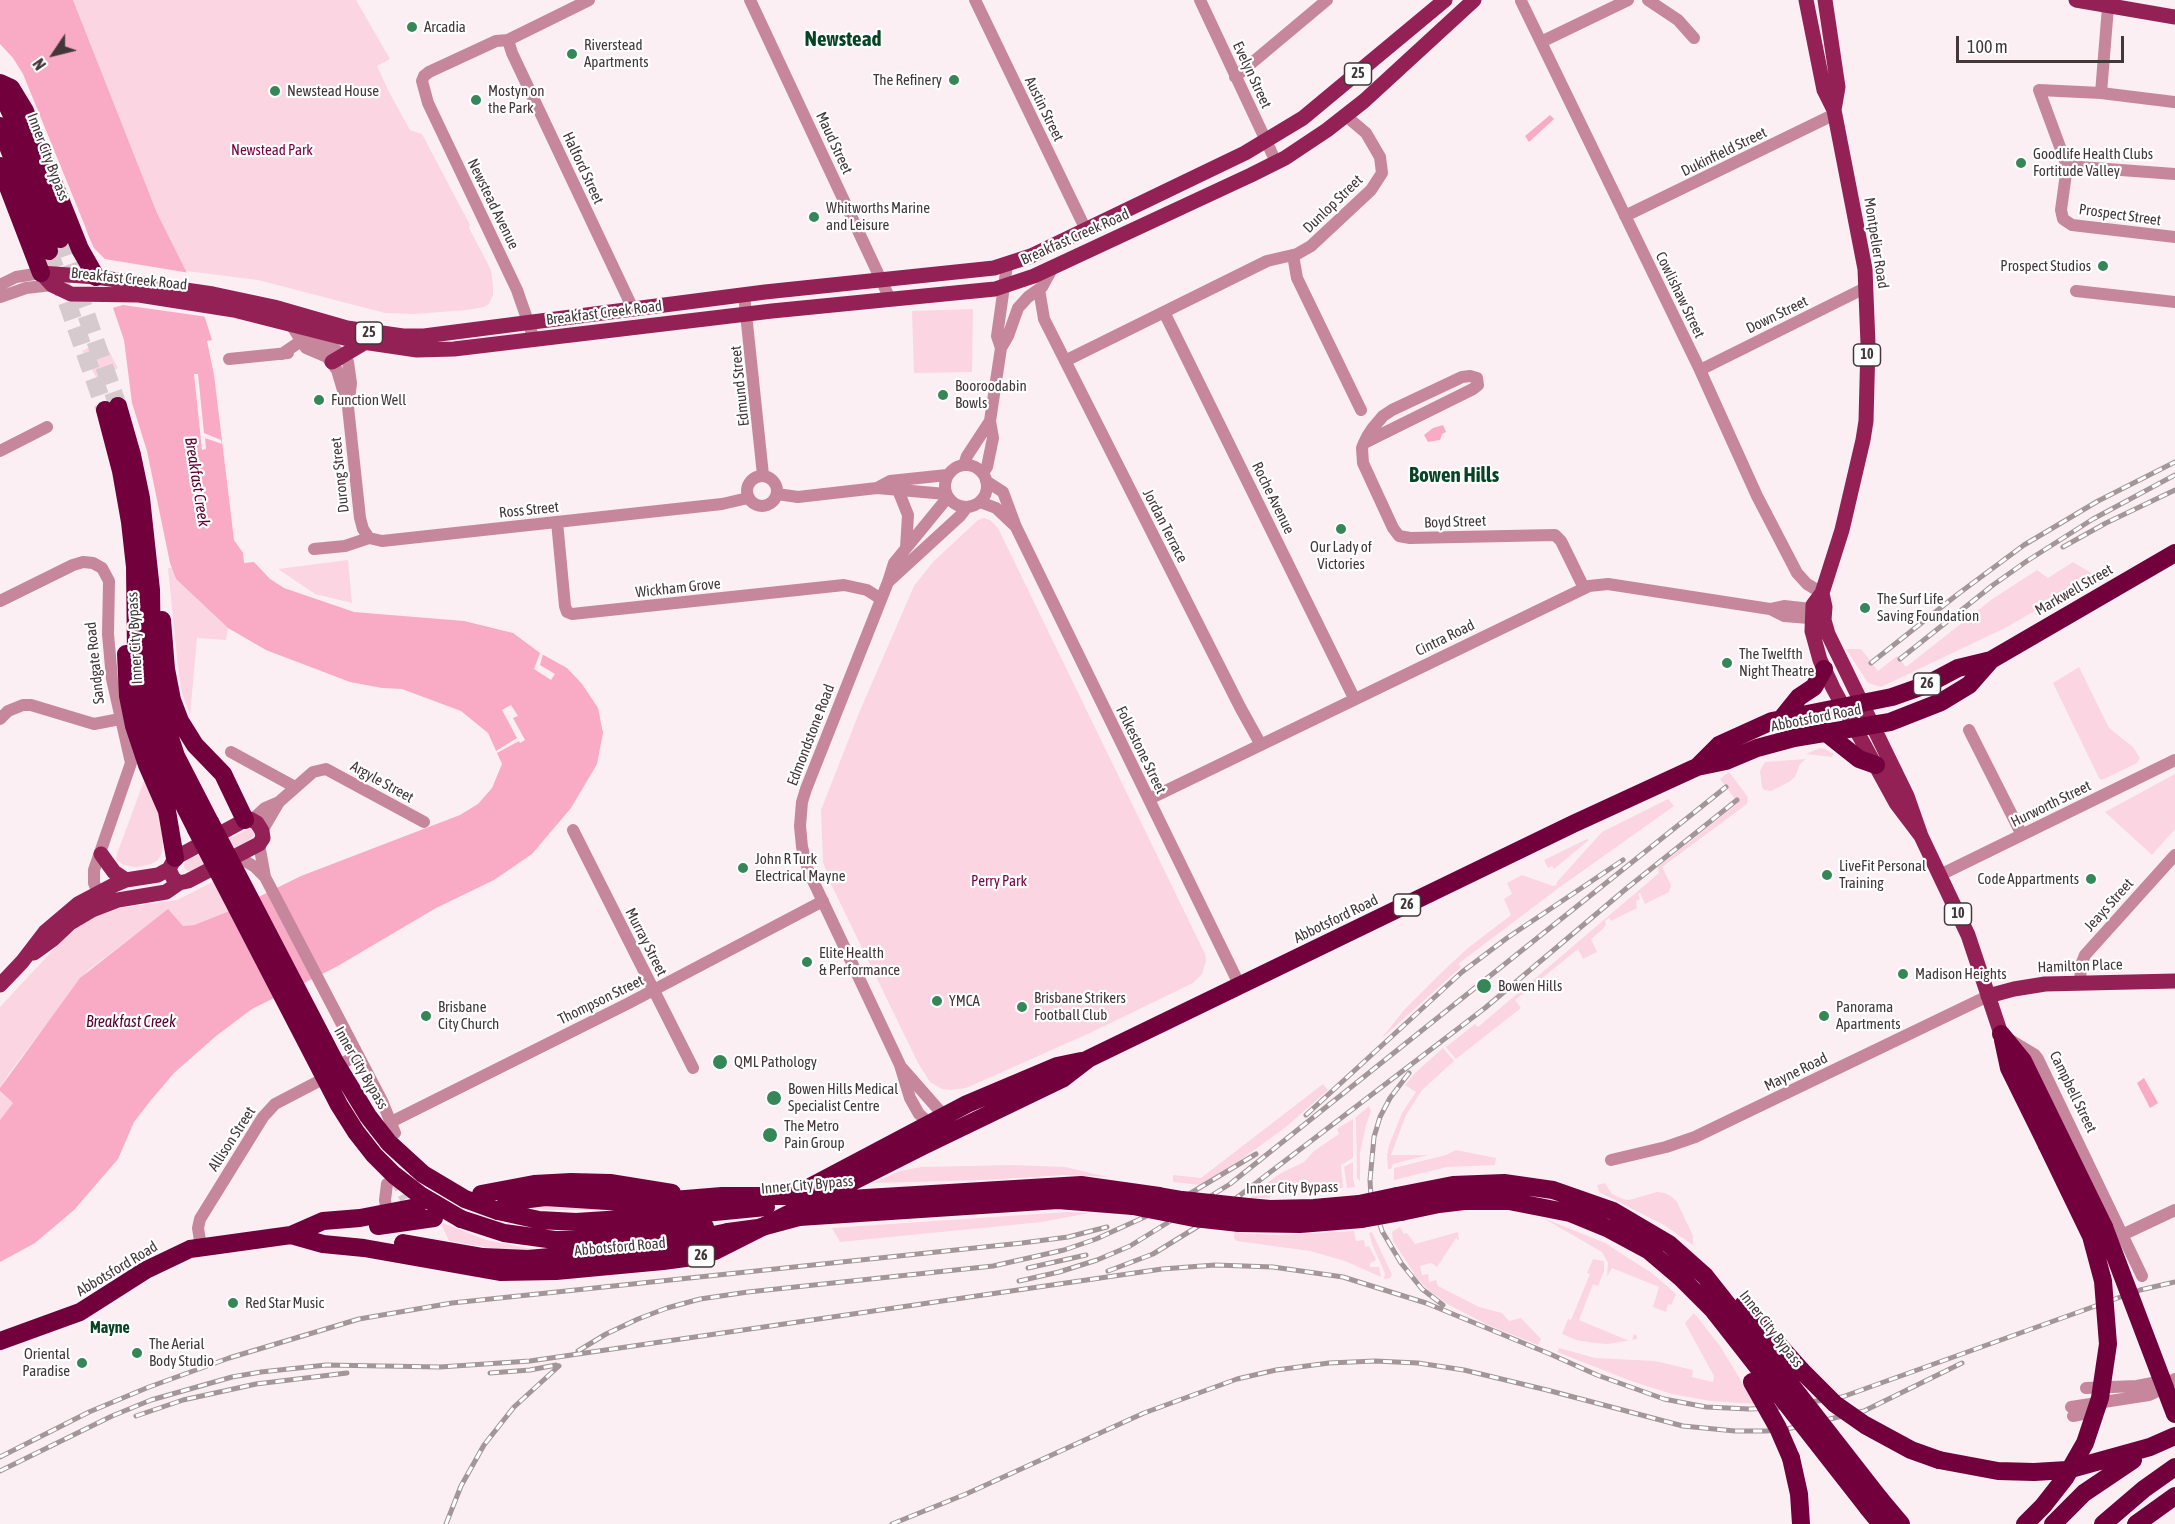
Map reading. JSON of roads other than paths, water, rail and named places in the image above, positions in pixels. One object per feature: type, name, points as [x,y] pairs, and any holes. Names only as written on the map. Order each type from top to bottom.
[{"type":"highway","points":[[0,83],[11,88],[25,111],[80,249],[98,286]]},
{"type":"highway","name":"Inner City Bypass","points":[[0,90],[16,124],[55,245],[0,126]]},
{"type":"highway","points":[[0,167],[46,279]]},
{"type":"highway","name":"Inner City Bypass","points":[[1244,1215],[1129,1190],[1081,1185],[837,1200],[684,1215],[576,1222],[539,1220],[502,1207],[465,1199],[423,1174],[389,1143],[368,1116],[335,1062],[203,826],[165,771],[150,731],[138,675],[135,567],[112,408],[138,479],[149,567],[152,658],[158,701],[203,826],[339,1105],[374,1155],[420,1196],[461,1219],[517,1236],[570,1240],[805,1217],[1058,1200],[1133,1206],[1194,1218],[1244,1215],[1270,1209],[1314,1208],[1360,1211],[1399,1204],[1453,1185],[1477,1183],[1504,1183],[1553,1190],[1594,1202],[1633,1221],[1669,1244],[1708,1280],[1776,1377],[1874,1503],[1901,1524]]},
{"type":"highway","name":"Markwell Street","points":[[1853,706],[1899,695],[1926,685],[1958,668],[1991,660],[2175,553]]},
{"type":"highway","points":[[149,567],[159,591],[166,669],[176,711],[189,736],[223,774],[249,820]]},
{"type":"highway","points":[[136,628],[127,642],[126,650],[128,696],[143,754],[170,822],[172,863]]},
{"type":"highway","name":"Markwell Street","points":[[1864,727],[1908,716],[1941,702],[1968,686],[1991,660]]},
{"type":"highway","points":[[1782,718],[1799,697],[1814,687],[1824,669]]},
{"type":"highway","name":"Abbotsford Road","points":[[1697,767],[1719,745],[1754,728],[1782,718],[1853,706]]},
{"type":"highway","name":"Abbotsford Road","points":[[291,1234],[323,1244],[349,1246],[500,1272],[556,1271],[700,1256],[733,1244],[1062,1078],[1088,1059],[1598,812],[1697,767],[1726,761],[1767,745],[1825,732],[1864,727]]},
{"type":"highway","points":[[1825,732],[1859,759],[1876,765]]},
{"type":"highway","points":[[2001,1034],[2009,1068],[2104,1227],[2175,1414]]},
{"type":"highway","name":"Abbotsford Road","points":[[810,1187],[936,1119],[1057,1066],[1088,1059]]},
{"type":"highway","points":[[2025,1524],[2065,1478],[2085,1443],[2100,1398],[2108,1344],[2106,1303],[2098,1261],[2091,1236],[2078,1208],[2054,1142]]},
{"type":"highway","points":[[481,1194],[534,1184],[571,1182],[621,1184],[667,1197]]},
{"type":"highway","points":[[502,1207],[545,1197],[639,1203],[667,1197],[722,1196],[791,1196],[837,1200]]},
{"type":"highway","name":"Inner City Bypass","points":[[1399,1204],[1439,1204],[1486,1200],[1530,1204],[1570,1213],[1609,1229],[1648,1250],[1682,1278],[1729,1331],[1776,1377]]},
{"type":"highway","points":[[419,1246],[411,1238],[401,1233],[390,1219],[420,1210]]},
{"type":"highway","points":[[349,1246],[373,1238],[483,1257],[528,1259],[649,1248],[805,1217]]},
{"type":"highway","name":"Abbotsford Road","points":[[0,1341],[80,1312],[158,1263],[180,1253],[201,1247],[291,1234],[323,1221],[345,1219],[362,1227],[390,1219]]},
{"type":"highway","points":[[1801,1524],[1799,1494],[1791,1458],[1778,1428],[1776,1377],[1835,1404],[1865,1425],[1911,1450],[1939,1460],[1998,1471],[2042,1472],[2086,1466],[2150,1447],[2175,1436]]},
{"type":"highway","points":[[2053,1524],[2095,1484],[2150,1447]]},
{"type":"highway","points":[[2103,1524],[2144,1489],[2175,1467]]},
{"type":"highway","points":[[2136,1524],[2175,1496]]},
{"type":"highway","name":"Inner City Bypass","points":[[1874,1503],[1881,1524]]},
{"type":"main road","name":"Breakfast Creek Road","points":[[46,279],[274,307],[347,328],[389,336],[424,336],[529,321],[981,270],[1007,265],[1086,230],[1266,141],[1303,118],[1445,0]]},
{"type":"main road","name":"Breakfast Creek Road","points":[[215,301],[364,343],[393,348],[435,350],[747,314],[977,292],[1003,287],[1053,267],[1276,162],[1316,138],[1377,90],[1474,0]]},
{"type":"main road","name":"Montpelier Road","points":[[1806,0],[1824,90],[1835,112],[1867,287],[1866,411],[1863,440],[1842,530],[1822,593],[1818,615]]},
{"type":"main road","name":"Montpelier Road","points":[[1825,0],[1838,87],[1835,112]]},
{"type":"main road","points":[[2076,0],[2175,17]]},
{"type":"main road","points":[[338,359],[364,343]]},
{"type":"main road","name":"10","points":[[1818,615],[1814,639],[1824,669],[1853,706]]},
{"type":"main road","name":"10","points":[[1818,615],[1828,634],[1853,706],[1907,796],[1921,836],[1972,946],[1988,996]]},
{"type":"main road","name":"10","points":[[1864,727],[1876,765],[1896,803],[1921,836]]},
{"type":"main road","points":[[0,985],[53,923],[78,904],[100,899],[118,900],[165,892],[237,856],[261,838],[249,820],[172,863],[158,875],[126,880],[100,899]]},
{"type":"main road","points":[[101,854],[114,872],[126,880]]},
{"type":"main road","points":[[172,863],[172,878],[179,883]]},
{"type":"main road","name":"Hamilton Place","points":[[1988,996],[2033,986],[2175,981]]},
{"type":"main road","points":[[1988,996],[2001,1034]]},
{"type":"street","points":[[508,40],[589,0]]},
{"type":"street","name":"Maud Street","points":[[750,0],[890,299]]},
{"type":"street","name":"Austin Street","points":[[975,0],[1086,230]]},
{"type":"street","name":"Evelyn Street","points":[[1200,0],[1276,162]]},
{"type":"street","points":[[1235,76],[1327,0]]},
{"type":"street","points":[[1541,42],[1628,0]]},
{"type":"street","points":[[1648,0],[1678,20],[1694,38]]},
{"type":"street","name":"Cowlishaw Street","points":[[1521,1],[1700,370],[1751,485],[1795,568],[1805,582],[1822,593]]},
{"type":"street","points":[[2101,93],[2108,7]]},
{"type":"street","name":"Newstead Avenue","points":[[508,40],[495,41],[429,72],[423,77],[422,84],[428,103],[518,290],[534,339]]},
{"type":"street","name":"Halford Street","points":[[508,40],[633,309]]},
{"type":"street","points":[[2174,102],[2101,93],[2039,90],[2067,166],[2175,174]]},
{"type":"street","name":"Dukinfield Street","points":[[1625,216],[1835,112]]},
{"type":"street","name":"Dunlop Street","points":[[1293,255],[1311,246],[1371,190],[1380,178],[1383,168],[1380,158],[1366,134],[1346,116]]},
{"type":"street","name":"Prospect Street","points":[[2067,166],[2061,210],[2063,219],[2072,225],[2175,237]]},
{"type":"street","points":[[1065,361],[1267,261],[1293,255],[1297,278],[1361,410]]},
{"type":"street","points":[[1001,348],[997,336],[1007,265]]},
{"type":"street","points":[[984,477],[978,468],[964,465],[951,470],[947,475],[944,488],[956,505],[967,507],[980,502],[986,492],[984,477],[993,438],[990,421],[1001,348],[1018,308],[1042,287],[1053,267]]},
{"type":"street","points":[[0,285],[23,275],[46,279]]},
{"type":"street","points":[[0,297],[46,279]]},
{"type":"street","name":"Down Street","points":[[1700,370],[1867,287]]},
{"type":"street","name":"Jordan Terrace","points":[[1039,289],[1044,320],[1261,745]]},
{"type":"street","points":[[2076,291],[2175,302]]},
{"type":"street","name":"Edmund Street","points":[[744,295],[763,475]]},
{"type":"street","name":"Roche Avenue","points":[[1164,312],[1354,698]]},
{"type":"street","points":[[290,323],[305,345]]},
{"type":"street","points":[[230,359],[282,354],[305,345],[333,347],[338,359]]},
{"type":"street","name":"Durong Street","points":[[338,359],[348,363],[351,383],[348,407],[360,518],[369,538]]},
{"type":"street","points":[[1474,376],[1478,380],[1478,385],[1469,392],[1364,443],[1377,422],[1392,411],[1462,377],[1474,376]]},
{"type":"street","points":[[964,465],[967,456],[990,421]]},
{"type":"street","points":[[0,451],[47,427]]},
{"type":"street","name":"Boyd Street","points":[[1364,443],[1362,452],[1365,469],[1399,536],[1410,538],[1554,535],[1561,541],[1584,588]]},
{"type":"street","points":[[763,475],[776,484],[777,494],[766,506],[756,505],[748,498],[746,489],[750,480],[763,475]]},
{"type":"street","points":[[877,488],[890,481],[947,475]]},
{"type":"street","name":"Folkestone Street","points":[[984,477],[1004,492],[1016,527],[1240,986]]},
{"type":"street","points":[[777,494],[798,497],[877,488],[947,495]]},
{"type":"street","points":[[898,490],[908,515],[905,532],[906,548]]},
{"type":"street","name":"Edmondstone Road","points":[[936,1119],[919,1114],[912,1103],[900,1065],[808,870],[800,826],[802,802],[894,563],[947,495]]},
{"type":"street","name":"Ross Street","points":[[314,549],[345,546],[369,538],[382,541],[723,504],[748,498]]},
{"type":"street","name":"Folkestone Street","points":[[980,502],[996,508],[1016,527]]},
{"type":"street","name":"Edmondstone Road","points":[[888,582],[967,507]]},
{"type":"street","name":"Wickham Grove","points":[[557,522],[565,606],[567,612],[572,614],[844,585],[867,590],[881,599]]},
{"type":"street","name":"Sandgate Road","points":[[0,601],[79,563],[87,562],[102,568],[109,581],[109,656],[120,719],[131,763],[93,874],[100,899]]},
{"type":"street","name":"Cintra Road","points":[[1149,799],[1354,698],[1595,584],[1608,584],[1770,609],[1784,616],[1818,615]]},
{"type":"street","points":[[0,719],[8,711],[23,705],[31,705],[94,724],[120,719]]},
{"type":"street","points":[[1969,730],[2022,835]]},
{"type":"street","points":[[231,752],[295,787]]},
{"type":"street","name":"Hurworth Street","points":[[1940,875],[2175,760]]},
{"type":"street","name":"Argyle Street","points":[[249,820],[265,808],[279,802],[313,772],[326,769],[424,822]]},
{"type":"street","name":"Argyle Street","points":[[261,838],[279,802]]},
{"type":"street","name":"Murray Street","points":[[573,830],[693,1068]]},
{"type":"street","points":[[261,838],[265,877]]},
{"type":"street","name":"Jeays Street","points":[[2080,983],[2080,967],[2085,955],[2175,855]]},
{"type":"street","points":[[237,856],[255,867],[265,877],[358,1055]]},
{"type":"street","name":"Thompson Street","points":[[358,1055],[393,1127],[823,901]]},
{"type":"street","name":"Mayne Road","points":[[1611,1160],[1666,1147],[1695,1137],[1988,996]]},
{"type":"street","name":"Campbell Street","points":[[2001,1034],[2036,1055],[2142,1276]]},
{"type":"street","name":"Allison Street","points":[[201,1247],[198,1228],[200,1219],[263,1117],[275,1104],[319,1081],[335,1067],[358,1055]]},
{"type":"street","name":"Edmondstone Road","points":[[900,1065],[936,1119]]},
{"type":"street","points":[[936,1119],[953,1131]]},
{"type":"street","points":[[936,1119],[953,1131]]},
{"type":"street","points":[[387,1184],[385,1200],[390,1219]]},
{"type":"street","points":[[2122,1234],[2175,1210]]},
{"type":"street","points":[[2086,1388],[2137,1386],[2175,1379]]},
{"type":"street","points":[[2072,1411],[2157,1392],[2175,1379]]},
{"type":"water","name":"Breakfast Creek","points":[[0,0],[73,0],[157,213],[186,271],[212,340],[207,341],[214,375],[234,540],[243,553],[244,563],[254,562],[270,579],[284,588],[354,612],[464,621],[513,633],[540,653],[567,668],[582,684],[598,708],[603,733],[597,764],[571,808],[532,854],[494,880],[436,908],[336,967],[252,1009],[216,1036],[174,1073],[151,1100],[134,1122],[118,1159],[74,1210],[35,1243],[0,1262],[0,1120],[13,1103],[0,1091],[0,1088],[80,978],[168,909],[183,926],[194,925],[232,910],[301,876],[460,815],[478,804],[492,788],[502,764],[488,733],[461,711],[402,689],[350,682],[266,650],[228,628],[176,579],[170,563],[147,451],[132,403],[124,340],[85,226],[23,74],[0,44]]},
{"type":"water","points":[[1550,115],[1554,119],[1529,142],[1525,136]]},
{"type":"water","points":[[1443,425],[1446,432],[1442,434],[1440,440],[1428,442],[1424,435],[1433,428]]},
{"type":"water","points":[[2144,1078],[2158,1103],[2150,1108],[2137,1083]]},
{"type":"tunnel","points":[[60,239],[118,406]]},
{"type":"tunnel","points":[[49,251],[105,410]]},
{"type":"tunnel","points":[[395,1178],[406,1199]]},
{"type":"railway","points":[[1871,663],[2024,545],[2098,501],[2175,462]]},
{"type":"railway","points":[[1900,659],[2027,561],[2093,519],[2175,475]]},
{"type":"railway","points":[[2063,547],[2106,523],[2175,490]]},
{"type":"railway","points":[[1019,1281],[1059,1272],[1130,1246],[1230,1184],[1726,787]]},
{"type":"railway","points":[[1108,1271],[1153,1254],[1205,1222],[1485,1008],[1627,888],[1737,800]]},
{"type":"railway","points":[[1306,1115],[1462,972],[1507,938],[1623,860]]},
{"type":"railway","points":[[1409,1073],[1390,1098],[1380,1117],[1374,1137],[1370,1180],[1371,1197],[1382,1231],[1401,1263],[1422,1289],[1443,1305]]},
{"type":"railway","points":[[578,1351],[606,1334],[638,1319],[700,1299],[993,1266],[1064,1250],[1096,1239],[1169,1206],[1256,1154]]},
{"type":"railway","points":[[0,1457],[89,1412],[149,1387],[229,1358],[359,1319],[452,1303],[1022,1243],[1068,1237],[1107,1227]]},
{"type":"railway","points":[[1028,1268],[1086,1255]]},
{"type":"railway","points":[[0,1471],[112,1416],[151,1400],[232,1377],[326,1365],[440,1367],[530,1361],[1162,1269],[1215,1265],[1273,1267],[1343,1277],[1426,1303],[1597,1375],[1664,1399],[1706,1407],[1749,1409],[1774,1408],[1842,1397],[2140,1290],[2175,1282]]},
{"type":"railway","points":[[892,1524],[966,1494],[1144,1413],[1237,1379],[1276,1370],[1329,1363],[1375,1361],[1418,1363],[1464,1370],[1683,1426],[1735,1431],[1766,1431],[1787,1429],[1864,1411],[1962,1363]]},
{"type":"railway","points":[[490,1373],[530,1370],[556,1365]]},
{"type":"railway","points":[[446,1524],[461,1486],[484,1445],[514,1407],[559,1366]]},
{"type":"railway","points":[[136,1416],[183,1400],[256,1384],[347,1373]]},
{"type":"place","name":"Arcadia","points":[[412,27]]},
{"type":"place","name":"Riverstead Apartments","points":[[572,54]]},
{"type":"place","name":"The Refinery","points":[[954,80]]},
{"type":"place","name":"Newstead House","points":[[275,91]]},
{"type":"place","name":"Mostyn on the Park","points":[[476,100]]},
{"type":"place","name":"Goodlife Health Clubs Fortitude Valley","points":[[2021,163]]},
{"type":"place","name":"Whitworths Marine and Leisure","points":[[814,217]]},
{"type":"place","name":"Prospect Studios","points":[[2103,266]]},
{"type":"place","name":"Booroodabin Bowls","points":[[943,395]]},
{"type":"place","name":"Function Well","points":[[319,400]]},
{"type":"place","name":"Our Lady of Victories","points":[[1341,529]]},
{"type":"place","name":"The Surf Life Saving Foundation","points":[[1865,608]]},
{"type":"place","name":"The Twelfth Night Theatre","points":[[1727,663]]},
{"type":"place","name":"John R Turk Electrical Mayne","points":[[743,868]]},
{"type":"place","name":"LiveFit Personal Training","points":[[1827,875]]},
{"type":"place","name":"Code Appartments","points":[[2091,879]]},
{"type":"place","name":"Elite Health & Performance","points":[[807,962]]},
{"type":"place","name":"Madison Heights","points":[[1903,974]]},
{"type":"place","name":"Bowen Hills","points":[[1484,986]]},
{"type":"place","name":"YMCA","points":[[937,1001]]},
{"type":"place","name":"Brisbane Strikers Football Club","points":[[1022,1007]]},
{"type":"place","name":"Brisbane City Church","points":[[426,1016]]},
{"type":"place","name":"Panorama Apartments","points":[[1824,1016]]},
{"type":"place","name":"QML Pathology","points":[[720,1062]]},
{"type":"place","name":"Bowen Hills Medical Specialist Centre","points":[[774,1098]]},
{"type":"place","name":"The Metro Pain Group","points":[[770,1135]]},
{"type":"place","name":"Red Star Music","points":[[233,1303]]},
{"type":"place","name":"The Aerial Body Studio","points":[[137,1353]]},
{"type":"place","name":"Oriental Paradise","points":[[82,1363]]},
{"type":"district","name":"Newstead","points":[[843,39]]},
{"type":"district","name":"Bowen Hills","points":[[1454,475]]},
{"type":"district","name":"Mayne","points":[[110,1328]]},
{"type":"park label","name":"Newstead Park","points":[[272,150]]},
{"type":"park label","name":"Perry Park","points":[[999,881]]}]
